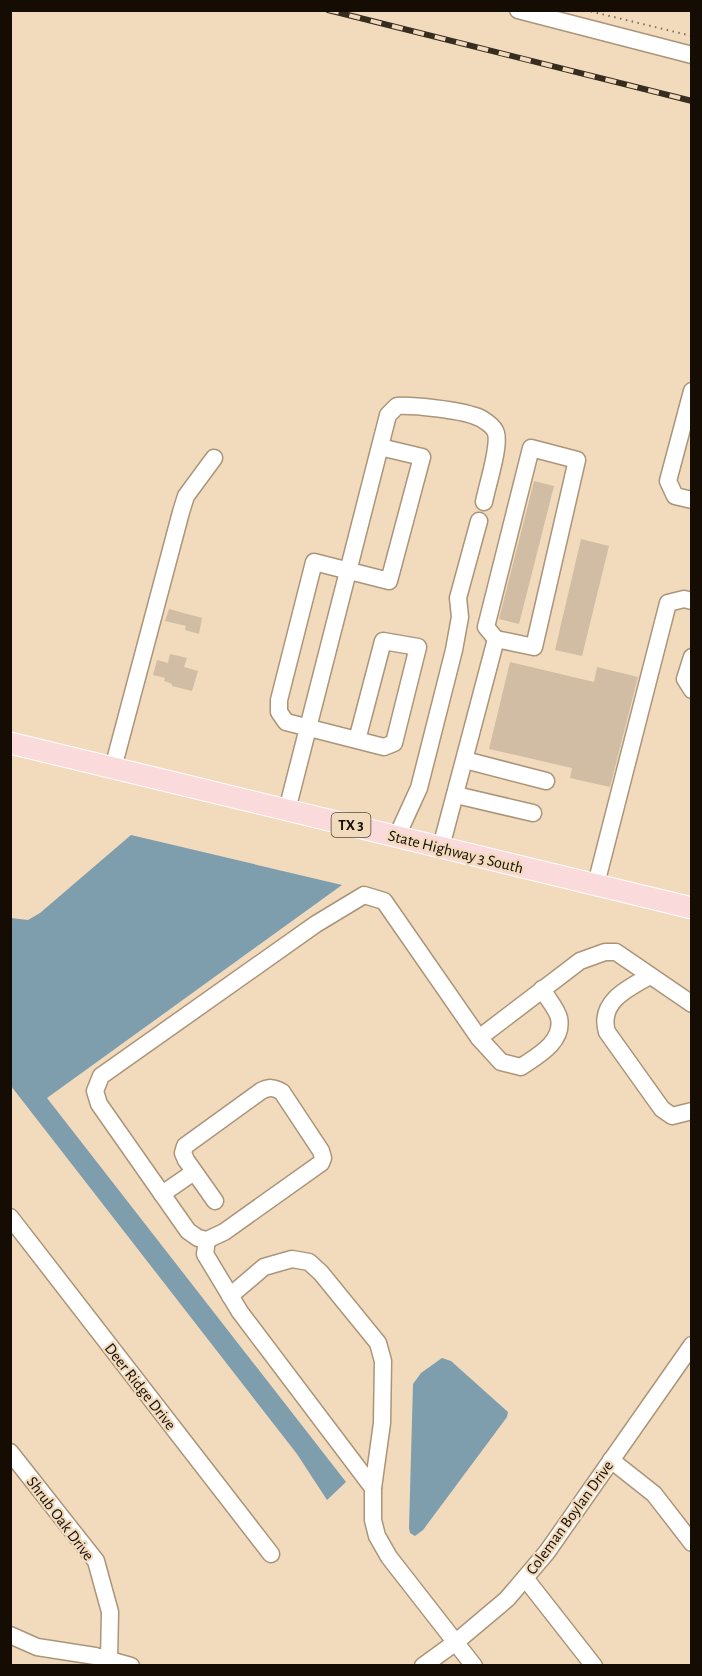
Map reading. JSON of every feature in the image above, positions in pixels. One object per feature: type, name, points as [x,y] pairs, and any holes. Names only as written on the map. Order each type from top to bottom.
[{"type":"main road","name":"State Highway 3 South","points":[[10,743],[692,908]]},
{"type":"street","points":[[518,10],[692,55]]},
{"type":"street","points":[[692,391],[668,481],[675,496],[692,500]]},
{"type":"street","points":[[287,810],[388,415],[397,405],[476,416],[488,423],[496,433],[496,453],[484,502]]},
{"type":"street","points":[[357,740],[382,641],[418,647],[394,743],[384,747],[286,722],[279,712],[279,700],[314,562],[389,581],[422,457],[380,447]]},
{"type":"street","points":[[531,448],[577,460],[534,647],[496,639],[486,627],[531,448]]},
{"type":"street","points":[[113,768],[186,496],[214,458]]},
{"type":"street","points":[[397,836],[419,788],[454,650],[460,617],[458,598],[479,521]]},
{"type":"street","points":[[596,884],[668,603],[684,599],[692,601]]},
{"type":"street","points":[[441,847],[496,639]]},
{"type":"street","points":[[692,657],[685,679],[692,690]]},
{"type":"street","points":[[465,760],[546,781]]},
{"type":"street","points":[[456,795],[533,813]]},
{"type":"street","points":[[215,1202],[186,1160],[183,1153],[185,1146],[267,1088],[274,1088],[282,1092],[321,1151],[323,1158],[321,1163],[224,1232],[207,1240],[198,1238],[188,1231],[99,1104],[95,1091],[101,1077],[316,924],[364,895],[384,902],[479,1038],[501,1062],[521,1067],[546,1050],[558,1034],[559,1017],[542,989]]},
{"type":"street","points":[[479,1038],[580,961],[605,952],[616,952],[692,1004]]},
{"type":"street","points":[[650,976],[618,995],[609,1006],[605,1025],[607,1032],[662,1108],[672,1116],[692,1111]]},
{"type":"street","points":[[162,1194],[194,1172]]},
{"type":"street","name":"Deer Ridge Drive","points":[[11,1218],[271,1554]]},
{"type":"street","points":[[207,1240],[205,1254],[240,1312],[373,1488]]},
{"type":"street","points":[[230,1296],[264,1267],[292,1259],[309,1262],[321,1273],[378,1343],[383,1361],[382,1406],[373,1488],[377,1536],[388,1557],[474,1665]]},
{"type":"street","name":"Coleman Boylan Drive","points":[[423,1665],[456,1642],[507,1599],[547,1552],[692,1346]]},
{"type":"street","name":"Shrub Oak Drive","points":[[10,1452],[96,1561],[110,1612],[109,1660]]},
{"type":"street","points":[[611,1460],[654,1494],[692,1543]]},
{"type":"street","points":[[525,1578],[594,1665]]},
{"type":"street","points":[[10,1635],[37,1647],[131,1665]]},
{"type":"path","points":[[585,10],[692,36]]},
{"type":"water","points":[[131,835],[342,885],[47,1098],[346,1482],[327,1500],[297,1454],[11,1086],[11,918],[28,920],[40,913]]},
{"type":"water","points":[[442,1358],[451,1361],[508,1412],[507,1417],[423,1530],[415,1536],[410,1533],[409,1528],[413,1384],[421,1373]]},
{"type":"building","points":[[534,481],[554,486],[519,624],[499,619]]},
{"type":"building","points":[[581,539],[609,546],[582,656],[555,650]]},
{"type":"building","points":[[169,609],[202,618],[199,634],[185,630],[186,626],[165,621]]},
{"type":"building","points":[[170,654],[187,658],[184,667],[198,671],[192,691],[172,686],[164,681],[165,678],[153,675],[157,660],[168,663]]},
{"type":"building","points":[[510,662],[594,682],[597,667],[638,677],[610,787],[570,778],[572,768],[489,749]]},
{"type":"railway","points":[[328,10],[692,101]]}]
